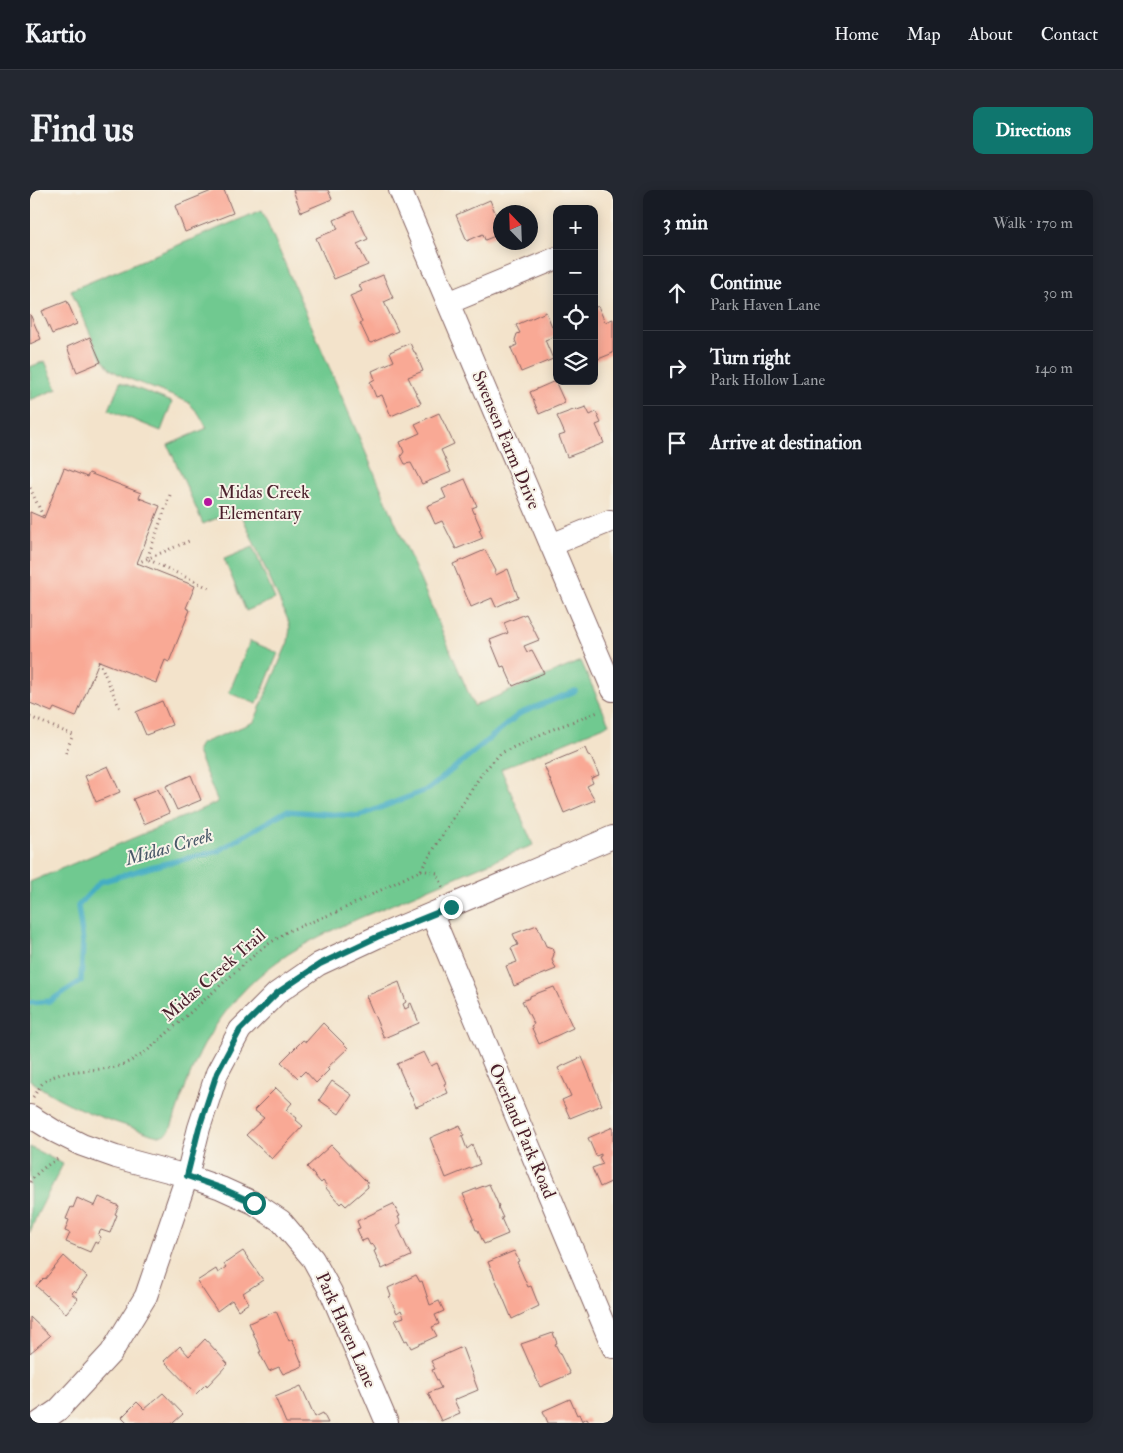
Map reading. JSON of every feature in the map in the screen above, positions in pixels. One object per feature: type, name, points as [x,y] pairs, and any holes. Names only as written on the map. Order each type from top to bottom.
[{"type":"street","name":"Swensen Farm Drive","points":[[400,190],[613,690]]},
{"type":"street","points":[[448,303],[553,260]]},
{"type":"street","points":[[551,545],[610,521]]},
{"type":"street","points":[[39,1423],[58,1410],[111,1353],[146,1296],[187,1176],[199,1128],[217,1073],[240,1030],[277,993],[320,964],[377,937],[613,837]]},
{"type":"street","name":"Overland Park Road","points":[[432,915],[613,1347]]},
{"type":"street","name":"Park Haven Lane","points":[[31,1108],[54,1131],[82,1145],[221,1188],[261,1207],[281,1221],[314,1259],[331,1292],[387,1423]]},
{"type":"path","points":[[30,488],[44,518]]},
{"type":"path","points":[[147,559],[170,495]]},
{"type":"path","points":[[137,563],[189,541]]},
{"type":"path","points":[[147,559],[209,588]]},
{"type":"path","points":[[99,661],[121,711]]},
{"type":"path","points":[[442,885],[436,873],[421,870],[483,772],[501,753],[548,731],[598,712]]},
{"type":"path","points":[[30,717],[73,735],[64,756]]},
{"type":"path","name":"Midas Creek Trail","points":[[31,1108],[43,1083],[54,1076],[111,1068],[128,1063],[146,1052],[261,949],[288,930],[343,909],[421,870]]},
{"type":"path","points":[[30,1182],[35,1174],[44,1166],[57,1159]]},
{"type":"green space","points":[[262,210],[474,706],[581,661],[609,724],[501,769],[533,845],[323,935],[278,961],[257,978],[237,998],[203,1046],[169,1132],[157,1135],[111,1121],[69,1104],[30,1080],[30,882],[218,802],[197,749],[200,744],[254,722],[288,642],[290,628],[239,509],[203,524],[168,445],[207,428],[199,414],[188,402],[122,376],[110,369],[100,356],[71,290]]},
{"type":"green space","points":[[45,361],[57,389],[30,400],[30,367]]},
{"type":"green space","points":[[120,382],[172,402],[161,431],[109,410]]},
{"type":"green space","points":[[253,547],[275,599],[246,611],[224,559]]},
{"type":"green space","points":[[250,641],[278,653],[257,704],[229,693]]},
{"type":"green space","points":[[30,1147],[63,1164],[30,1233]]},
{"type":"building","points":[[214,190],[224,190],[233,213],[185,232],[175,206]]},
{"type":"building","points":[[293,190],[328,190],[332,199],[301,212]]},
{"type":"building","points":[[490,200],[493,208],[493,237],[485,240],[483,234],[467,241],[456,215]]},
{"type":"building","points":[[354,211],[368,239],[357,244],[368,265],[334,279],[316,238],[338,229],[334,220]]},
{"type":"building","points":[[383,275],[393,298],[384,302],[398,331],[371,343],[360,323],[362,322],[350,296],[362,291],[359,285]]},
{"type":"building","points":[[67,301],[77,324],[52,334],[42,311]]},
{"type":"building","points":[[598,306],[605,322],[613,319],[613,353],[598,359]]},
{"type":"building","points":[[546,312],[553,329],[553,337],[545,340],[553,359],[521,372],[511,348],[517,345],[515,340],[517,334],[520,333],[516,325]]},
{"type":"building","points":[[30,314],[41,339],[30,344]]},
{"type":"building","points":[[90,337],[101,362],[77,372],[67,347]]},
{"type":"building","points":[[410,343],[423,371],[408,377],[421,403],[391,416],[382,395],[376,397],[370,382],[375,379],[372,371],[394,361],[390,352]]},
{"type":"building","points":[[553,382],[553,385],[557,385],[565,403],[539,414],[530,392]]},
{"type":"building","points":[[586,407],[590,415],[596,412],[601,423],[596,425],[604,443],[567,457],[559,436],[565,434],[557,416]]},
{"type":"building","points":[[439,413],[454,444],[441,450],[451,472],[422,484],[411,463],[405,464],[401,456],[404,452],[400,442],[420,433],[415,424]]},
{"type":"building","points":[[64,468],[87,477],[89,473],[141,493],[139,498],[160,506],[137,563],[195,586],[186,608],[190,610],[169,662],[165,660],[156,683],[99,661],[76,717],[54,708],[52,712],[30,703],[30,512],[44,518]]},
{"type":"building","points":[[465,479],[477,506],[472,508],[483,538],[456,549],[442,521],[435,524],[427,506],[446,498],[442,489]]},
{"type":"building","points":[[485,550],[496,571],[494,572],[496,575],[508,569],[518,597],[496,607],[492,598],[471,607],[453,564]]},
{"type":"building","points":[[526,614],[539,640],[524,646],[527,652],[532,650],[544,673],[513,686],[504,666],[501,667],[490,640],[508,633],[504,623]]},
{"type":"building","points":[[162,701],[172,725],[146,735],[136,712]]},
{"type":"building","points":[[585,748],[588,755],[591,756],[599,775],[591,778],[593,783],[587,786],[595,800],[564,813],[544,765]]},
{"type":"building","points":[[108,766],[120,792],[96,802],[85,776]]},
{"type":"building","points":[[191,775],[201,800],[177,810],[166,786]]},
{"type":"building","points":[[158,789],[169,813],[144,824],[133,799]]},
{"type":"building","points":[[537,925],[546,946],[552,948],[554,954],[552,960],[556,969],[514,986],[506,966],[517,962],[511,948],[518,945],[513,934]]},
{"type":"building","points":[[399,982],[406,1002],[403,1004],[405,1009],[411,1003],[419,1023],[384,1038],[366,996]]},
{"type":"building","points":[[554,987],[573,1028],[539,1044],[531,1026],[534,1024],[522,1001]]},
{"type":"building","points":[[323,1023],[348,1048],[327,1068],[329,1070],[316,1083],[305,1071],[298,1078],[281,1062],[303,1040],[306,1042]]},
{"type":"building","points":[[424,1052],[431,1066],[437,1063],[446,1083],[444,1084],[448,1093],[416,1107],[397,1064]]},
{"type":"building","points":[[582,1057],[602,1105],[570,1118],[562,1100],[571,1096],[558,1068]]},
{"type":"building","points":[[332,1081],[352,1095],[339,1114],[319,1100]]},
{"type":"building","points":[[276,1088],[292,1103],[286,1110],[297,1118],[296,1120],[303,1126],[272,1159],[246,1135],[264,1118],[254,1110]]},
{"type":"building","points":[[460,1125],[467,1149],[472,1145],[480,1164],[446,1178],[430,1138]]},
{"type":"building","points":[[613,1127],[613,1181],[600,1187],[592,1168],[603,1164],[599,1157],[601,1154],[596,1156],[588,1138]]},
{"type":"building","points":[[331,1145],[367,1182],[368,1187],[346,1206],[342,1202],[340,1204],[325,1187],[327,1186],[323,1181],[321,1183],[307,1167]]},
{"type":"building","points":[[489,1184],[499,1206],[503,1218],[501,1218],[508,1234],[484,1244],[478,1230],[476,1230],[472,1220],[474,1219],[463,1194]]},
{"type":"building","points":[[99,1197],[119,1206],[110,1233],[101,1230],[98,1235],[101,1237],[98,1244],[95,1242],[90,1252],[66,1242],[70,1233],[65,1231],[69,1220],[66,1219],[77,1198],[95,1206]]},
{"type":"building","points":[[393,1204],[400,1216],[398,1217],[401,1223],[397,1225],[411,1256],[382,1269],[373,1244],[370,1245],[367,1239],[362,1241],[357,1229],[360,1228],[357,1221]]},
{"type":"building","points":[[243,1251],[263,1280],[243,1293],[249,1303],[238,1310],[232,1300],[217,1311],[197,1281],[216,1269],[218,1273],[226,1267],[224,1264]]},
{"type":"building","points":[[514,1251],[528,1287],[531,1286],[539,1306],[512,1319],[488,1262]]},
{"type":"building","points":[[64,1256],[87,1277],[76,1292],[74,1290],[71,1293],[78,1299],[66,1313],[36,1286],[45,1279]]},
{"type":"building","points":[[416,1275],[420,1282],[422,1281],[430,1305],[439,1301],[444,1311],[435,1315],[439,1324],[432,1327],[437,1336],[411,1348],[407,1340],[405,1341],[395,1320],[404,1317],[401,1310],[397,1313],[389,1297],[391,1296],[388,1288]]},
{"type":"building","points":[[276,1311],[289,1341],[292,1339],[303,1366],[283,1374],[279,1367],[269,1371],[259,1352],[261,1352],[249,1323]]},
{"type":"building","points":[[30,1317],[50,1336],[30,1353]]},
{"type":"building","points":[[553,1333],[557,1343],[555,1344],[570,1374],[540,1387],[521,1344]]},
{"type":"building","points":[[205,1339],[228,1364],[207,1386],[206,1384],[196,1394],[164,1361],[180,1346],[189,1356]]},
{"type":"building","points":[[462,1347],[478,1390],[454,1400],[460,1413],[441,1421],[428,1393],[441,1388],[432,1370],[435,1369],[431,1361]]},
{"type":"building","points":[[301,1386],[315,1417],[323,1413],[328,1423],[286,1423],[275,1397]]},
{"type":"building","points":[[163,1393],[183,1414],[173,1423],[128,1423],[122,1417],[137,1402],[144,1409]]},
{"type":"building","points":[[570,1399],[577,1415],[579,1414],[582,1421],[587,1418],[590,1423],[548,1423],[543,1411]]},
{"type":"waterway","name":"Midas Creek","points":[[30,1003],[50,1001],[81,981],[83,942],[78,906],[100,882],[151,867],[218,851],[286,811],[359,816],[429,789],[519,714],[575,691]]},
{"type":"place","name":"Midas Creek Elementary","points":[[208,502]]},
{"type":"route","points":[[254,1203],[221,1188],[187,1176],[199,1128],[217,1073],[240,1030],[277,993],[320,964],[377,937],[451,907]]}]
